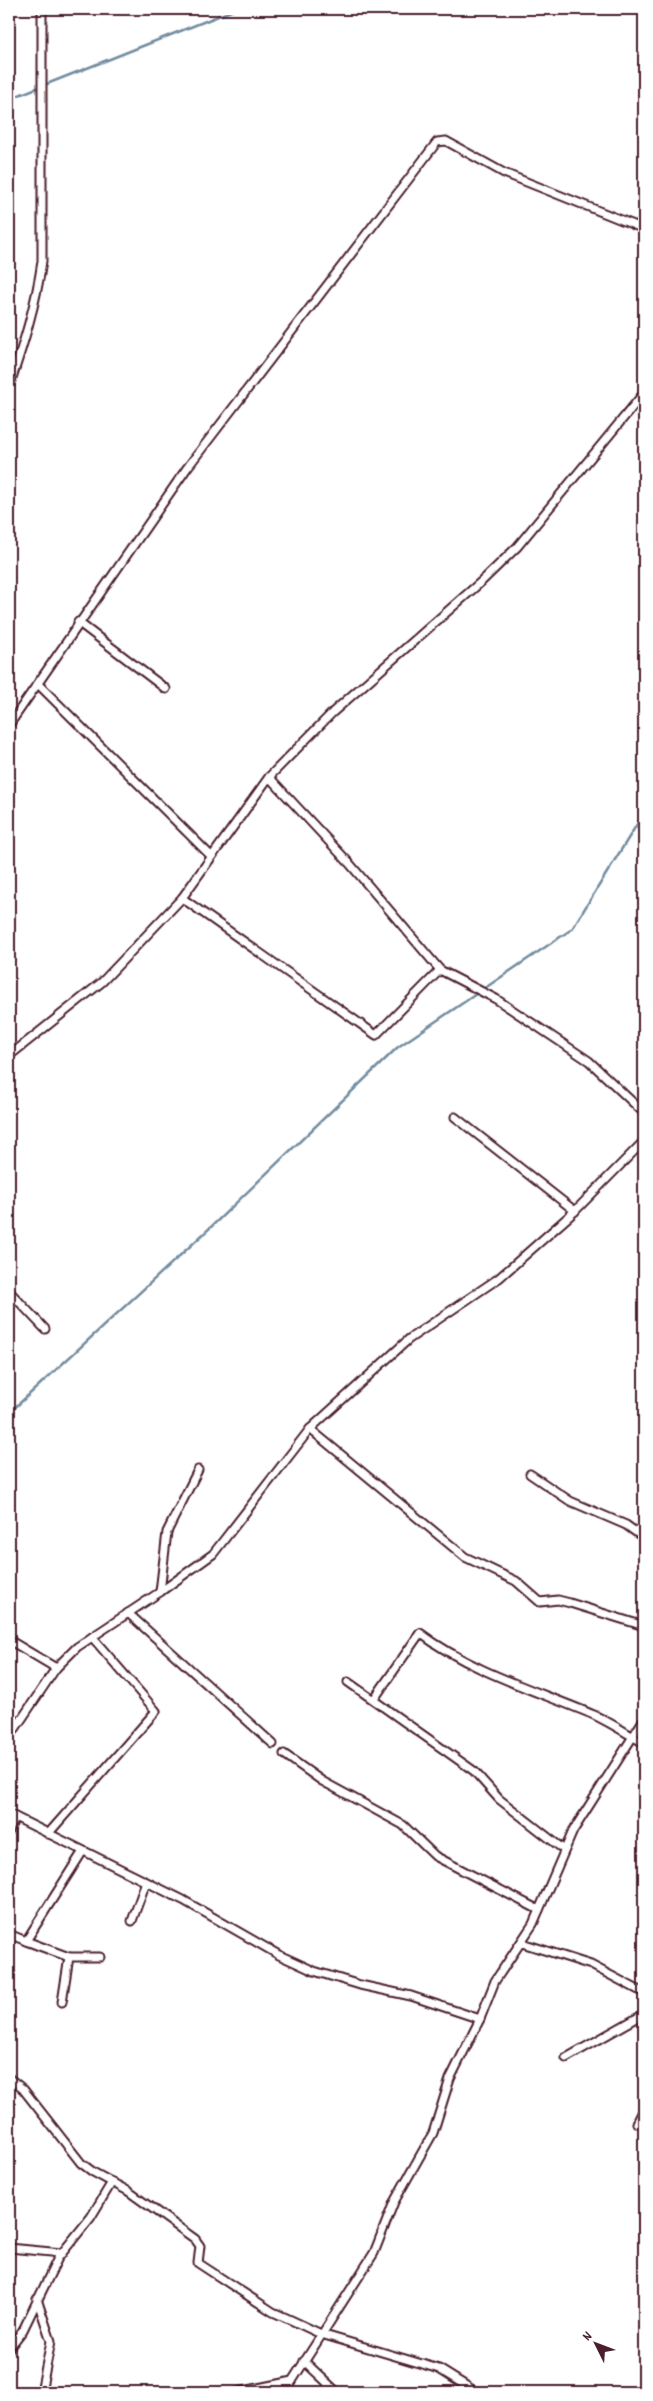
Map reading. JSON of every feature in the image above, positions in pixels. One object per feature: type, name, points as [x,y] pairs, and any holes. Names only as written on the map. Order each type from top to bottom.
[{"type":"street","points":[[9,387],[25,341],[38,291],[42,261],[42,9]]},
{"type":"street","points":[[9,725],[78,622],[187,468],[438,142],[446,141],[504,173],[644,229]]},
{"type":"street","points":[[9,1056],[102,982],[182,898],[269,777],[333,712],[482,581],[517,547],[644,393]]},
{"type":"street","points":[[78,622],[166,689]]},
{"type":"street","points":[[38,684],[211,856]]},
{"type":"street","points":[[269,777],[350,864],[440,970],[496,999],[589,1061],[644,1113]]},
{"type":"street","points":[[182,898],[376,1035],[440,970]]},
{"type":"street","points":[[455,1118],[575,1211]]},
{"type":"street","points":[[9,1738],[56,1668],[77,1647],[213,1554],[310,1429],[409,1339],[499,1278],[575,1211],[644,1141]]},
{"type":"street","points":[[9,1291],[45,1329]]},
{"type":"street","points":[[310,1429],[465,1557],[516,1581],[540,1602],[558,1600],[644,1626]]},
{"type":"street","points":[[160,1592],[167,1532],[198,1470]]},
{"type":"street","points":[[530,1474],[570,1501],[626,1526],[644,1538]]},
{"type":"street","points":[[128,1613],[273,1744]]},
{"type":"street","points":[[374,1700],[420,1633],[443,1650],[498,1677],[596,1716],[644,1743]]},
{"type":"street","points":[[48,1834],[156,1711],[92,1637]]},
{"type":"street","points":[[9,1640],[56,1668]]},
{"type":"street","points":[[348,1682],[474,1770],[499,1799],[563,1849]]},
{"type":"street","points":[[285,2392],[374,2253],[401,2188],[424,2152],[433,2133],[450,2079],[480,2019],[495,1981],[522,1943],[539,1910],[563,1849],[644,1719]]},
{"type":"street","points":[[284,1754],[322,1781],[403,1825],[435,1856],[539,1910]]},
{"type":"street","points":[[9,1831],[12,1816],[183,1900],[279,1955],[314,1971],[360,1985],[411,1996],[480,2019]]},
{"type":"street","points":[[26,1942],[83,1851]]},
{"type":"street","points":[[132,1921],[146,1882]]},
{"type":"street","points":[[9,1934],[69,1957],[100,1957]]},
{"type":"street","points":[[522,1943],[591,1965],[644,1993]]},
{"type":"street","points":[[62,2002],[69,1957]]},
{"type":"street","points":[[566,2058],[644,2014]]},
{"type":"street","points":[[9,2078],[23,2088],[81,2163],[128,2191],[195,2240],[200,2246],[198,2263],[203,2268],[273,2312],[321,2334],[439,2369],[476,2392]]},
{"type":"street","points":[[637,2123],[644,2109]]},
{"type":"street","points":[[9,2348],[23,2330],[37,2299],[62,2253],[92,2217],[112,2182]]},
{"type":"street","points":[[9,2248],[62,2253]]},
{"type":"street","points":[[37,2299],[51,2341],[41,2392]]},
{"type":"street","points":[[304,2361],[337,2392]]},
{"type":"street","points":[[238,2392],[292,2381]]},
{"type":"waterway","points":[[9,99],[236,9]]},
{"type":"waterway","points":[[9,1413],[212,1226],[398,1047],[572,929],[644,813]]}]
